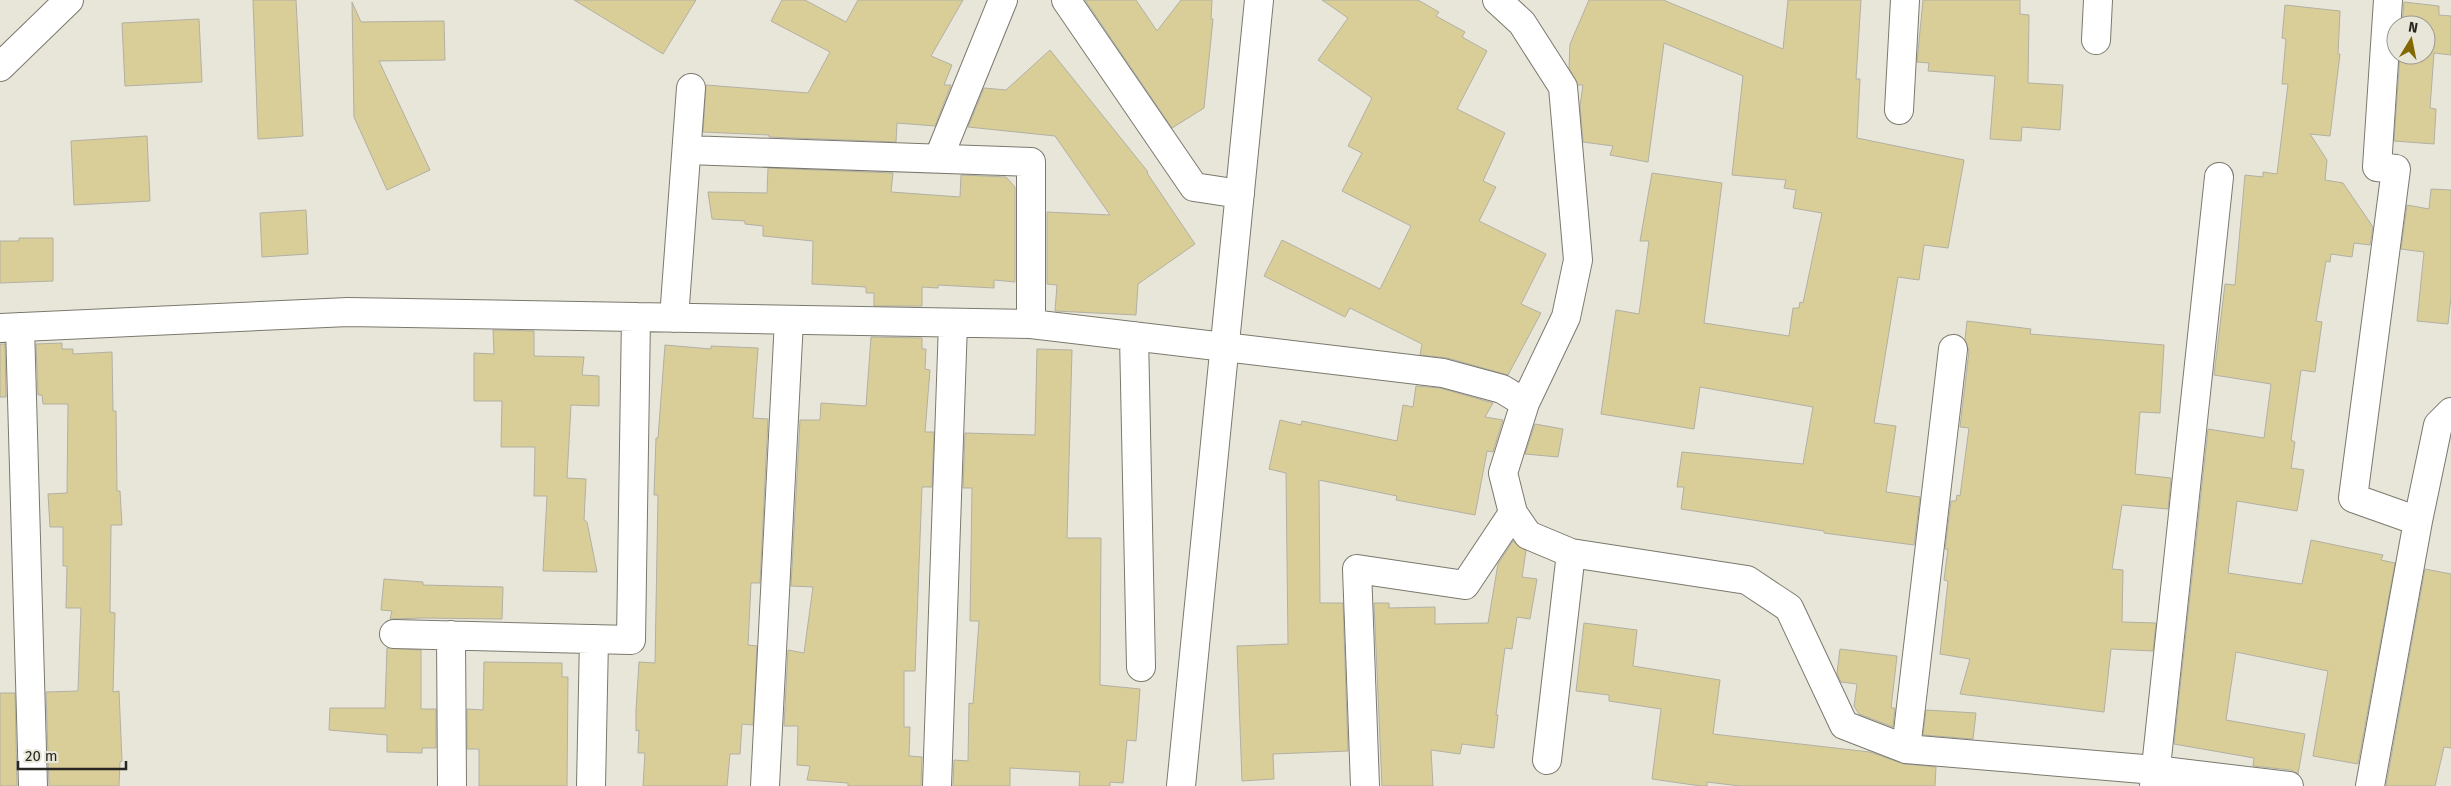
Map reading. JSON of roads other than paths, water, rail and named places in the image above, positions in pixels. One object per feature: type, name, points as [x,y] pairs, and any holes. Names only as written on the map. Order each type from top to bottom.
[{"type":"street","points":[[0,67],[69,0]]},
{"type":"street","points":[[939,157],[1003,0]]},
{"type":"street","points":[[1066,0],[1194,187],[1240,194]]},
{"type":"street","points":[[1181,786],[1259,0]]},
{"type":"street","points":[[1497,0],[1522,23],[1562,87],[1578,260],[1566,317],[1525,403],[1503,473],[1513,513],[1528,535],[1571,553],[1747,580],[1789,608],[1844,725],[1906,749],[2154,778],[2289,786]]},
{"type":"street","points":[[1899,110],[1905,0]]},
{"type":"street","points":[[2096,40],[2098,0]]},
{"type":"street","points":[[2388,0],[2377,167],[2396,169],[2353,498],[2418,521]]},
{"type":"street","points":[[674,318],[691,88]]},
{"type":"street","points":[[687,150],[939,157],[1031,162],[1032,324]]},
{"type":"street","points":[[2154,778],[2219,178]]},
{"type":"street","points":[[33,786],[10,327],[348,312],[1032,324],[1443,373],[1502,390],[1525,403]]},
{"type":"street","points":[[394,634],[631,640],[636,317]]},
{"type":"street","points":[[765,786],[789,320]]},
{"type":"street","points":[[936,786],[953,323]]},
{"type":"street","points":[[1134,336],[1141,668]]},
{"type":"street","points":[[1906,749],[1953,349]]},
{"type":"street","points":[[2370,786],[2418,521],[2438,425],[2451,412]]},
{"type":"street","points":[[1365,786],[1357,569],[1465,585],[1513,513]]},
{"type":"street","points":[[1546,760],[1571,553]]},
{"type":"street","points":[[450,635],[452,786]]},
{"type":"street","points":[[591,786],[594,639]]}]
